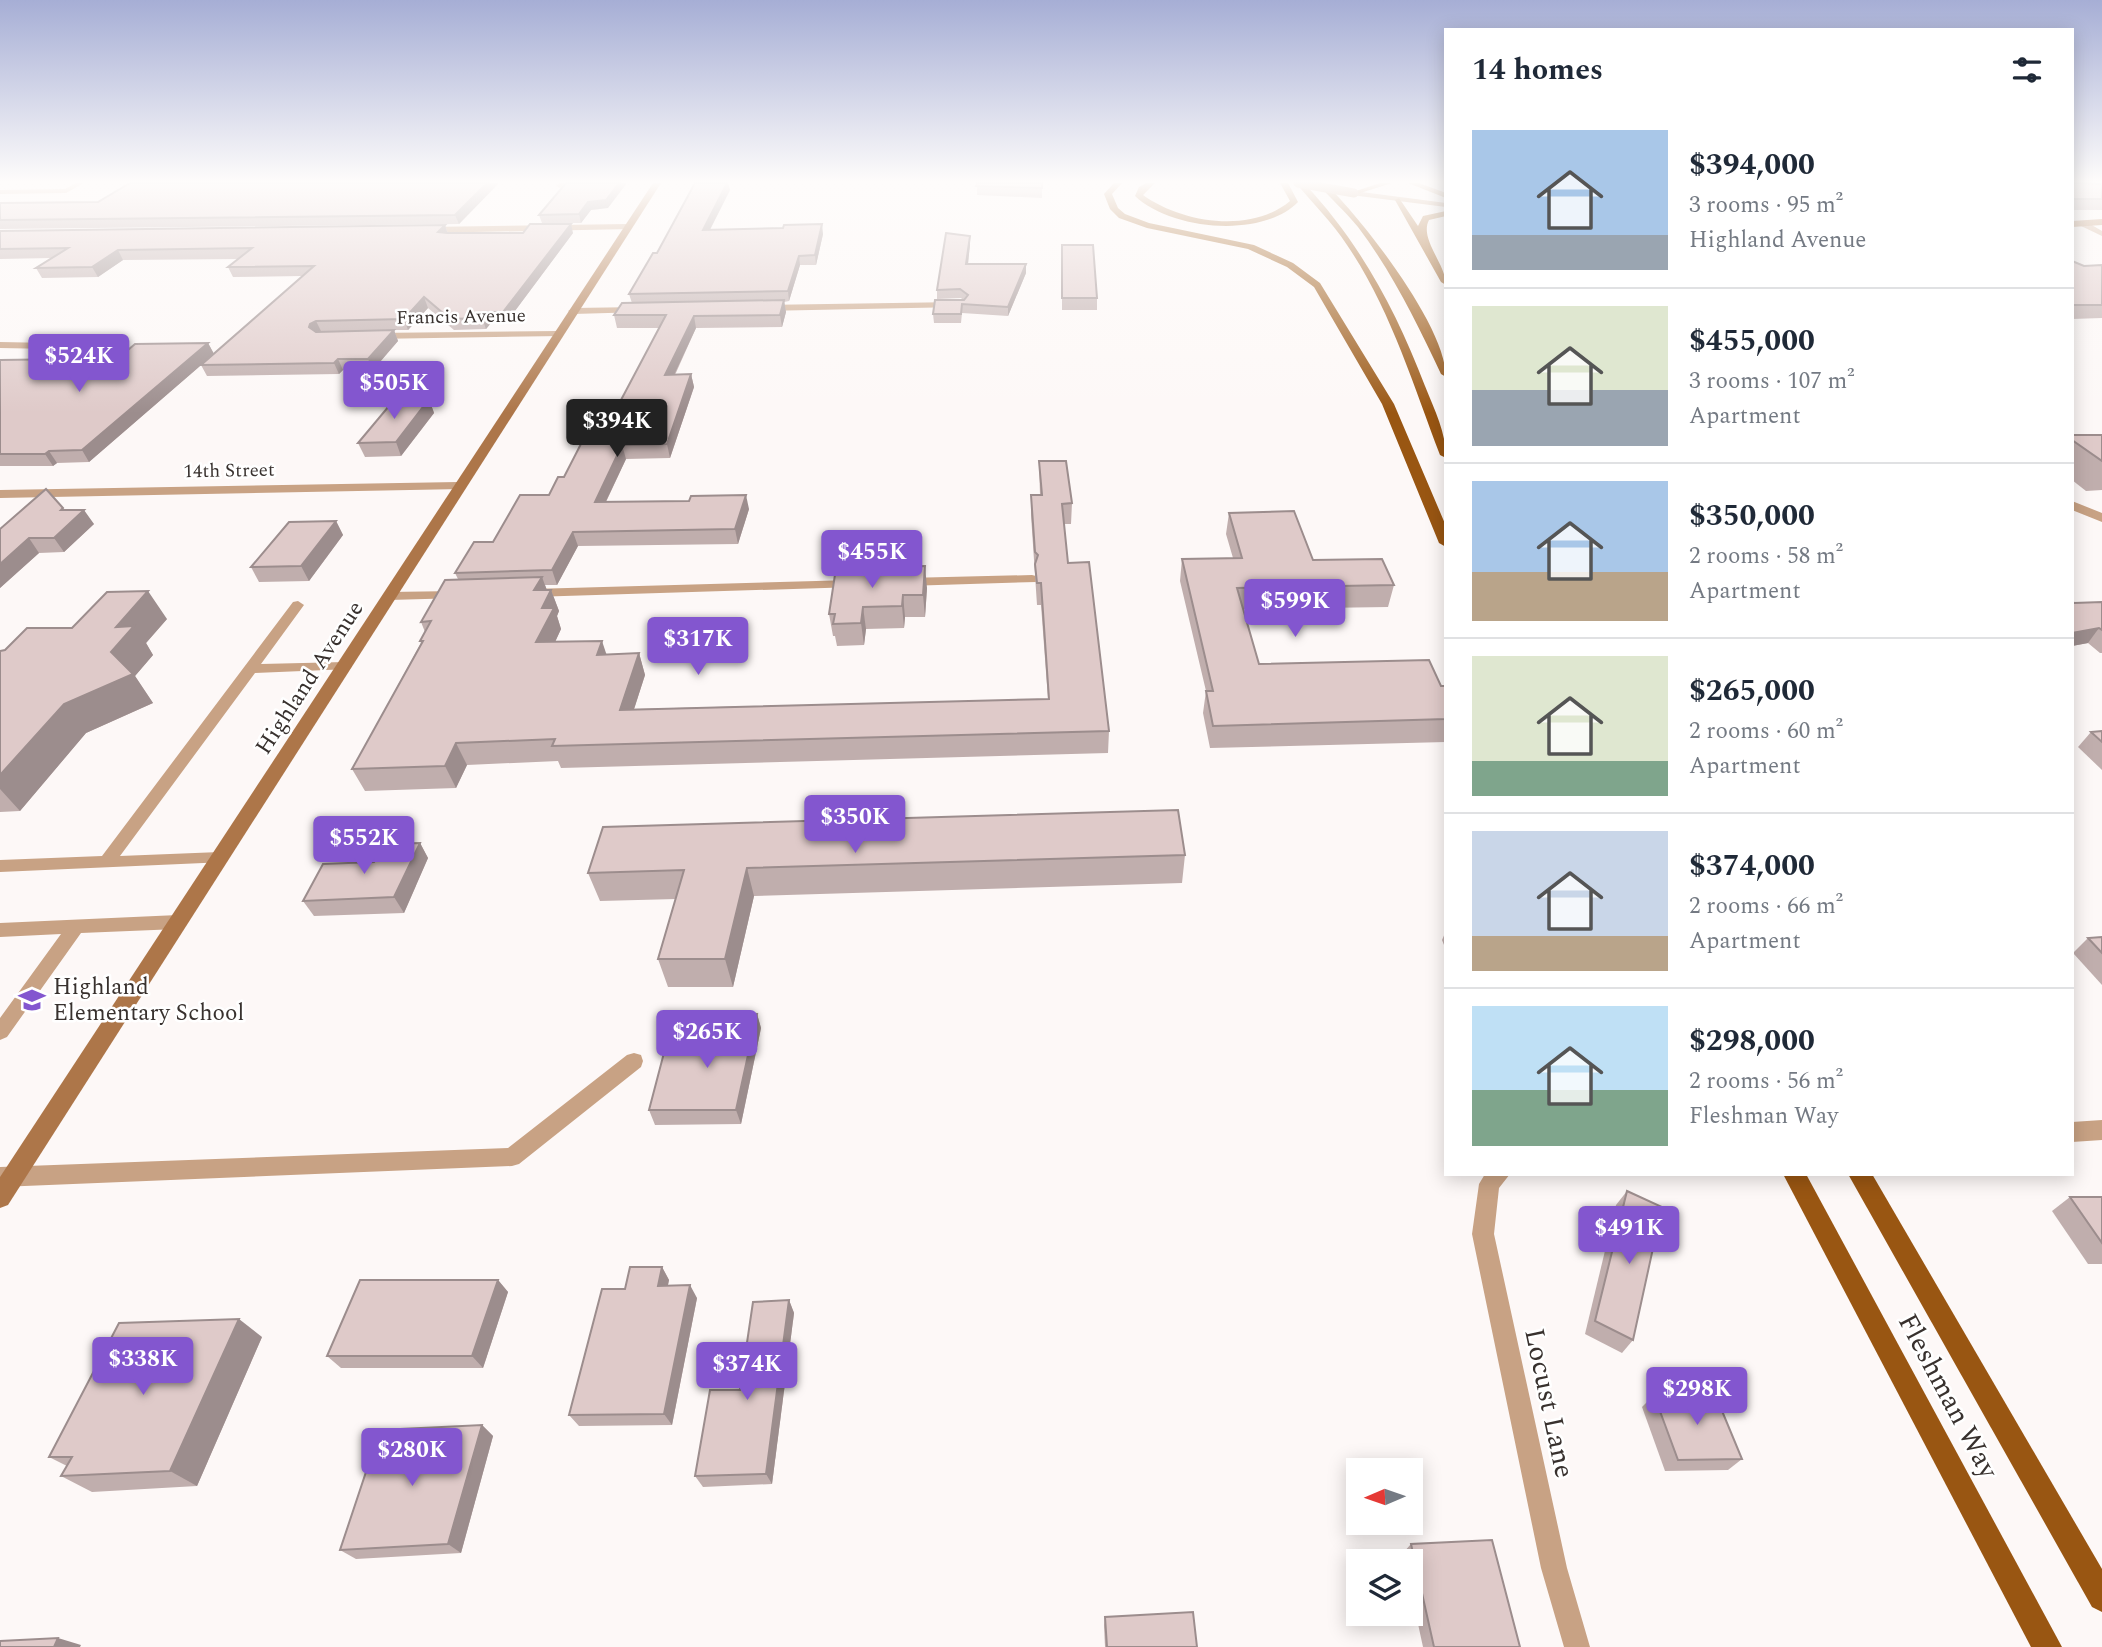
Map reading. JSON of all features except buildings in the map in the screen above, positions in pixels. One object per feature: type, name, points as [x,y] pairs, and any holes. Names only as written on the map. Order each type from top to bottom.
[{"type":"main road","name":"Highland Avenue","points":[[0,1197],[6,1177],[220,858],[606,260]]},
{"type":"main road","points":[[1279,260],[1305,274],[1329,302],[1388,404],[1444,537]]},
{"type":"main road","points":[[1362,260],[1387,304],[1444,451]]},
{"type":"main road","points":[[1387,260],[1444,370]]},
{"type":"main road","points":[[1433,260],[1444,279]]},
{"type":"main road","name":"Fleshman Way","points":[[1795,1176],[2047,1647]]},
{"type":"main road","name":"Fleshman Way","points":[[1859,1176],[2102,1597]]},
{"type":"street","points":[[753,308],[961,304]]},
{"type":"street","points":[[573,311],[656,309]]},
{"type":"street","name":"Francis Avenue","points":[[363,336],[558,334]]},
{"type":"street","points":[[0,345],[105,347]]},
{"type":"street","name":"14th Street","points":[[0,494],[458,486]]},
{"type":"street","points":[[2074,506],[2102,518]]},
{"type":"street","points":[[2074,1132],[2102,1130]]},
{"type":"lane","points":[[893,583],[1032,579]]},
{"type":"lane","points":[[515,593],[865,583]]},
{"type":"lane","points":[[390,596],[473,594]]},
{"type":"lane","points":[[107,862],[298,605]]},
{"type":"lane","points":[[249,669],[345,666]]},
{"type":"lane","points":[[0,866],[220,858]]},
{"type":"lane","points":[[0,930],[178,922]]},
{"type":"lane","points":[[0,1032],[76,926]]},
{"type":"lane","points":[[6,1177],[512,1157],[634,1061]]},
{"type":"lane","name":"Locust Lane","points":[[1498,1176],[1489,1184],[1483,1234],[1554,1568],[1577,1647]]},
{"type":"place","name":"Highland Elementary School","points":[[32,1000]]}]
